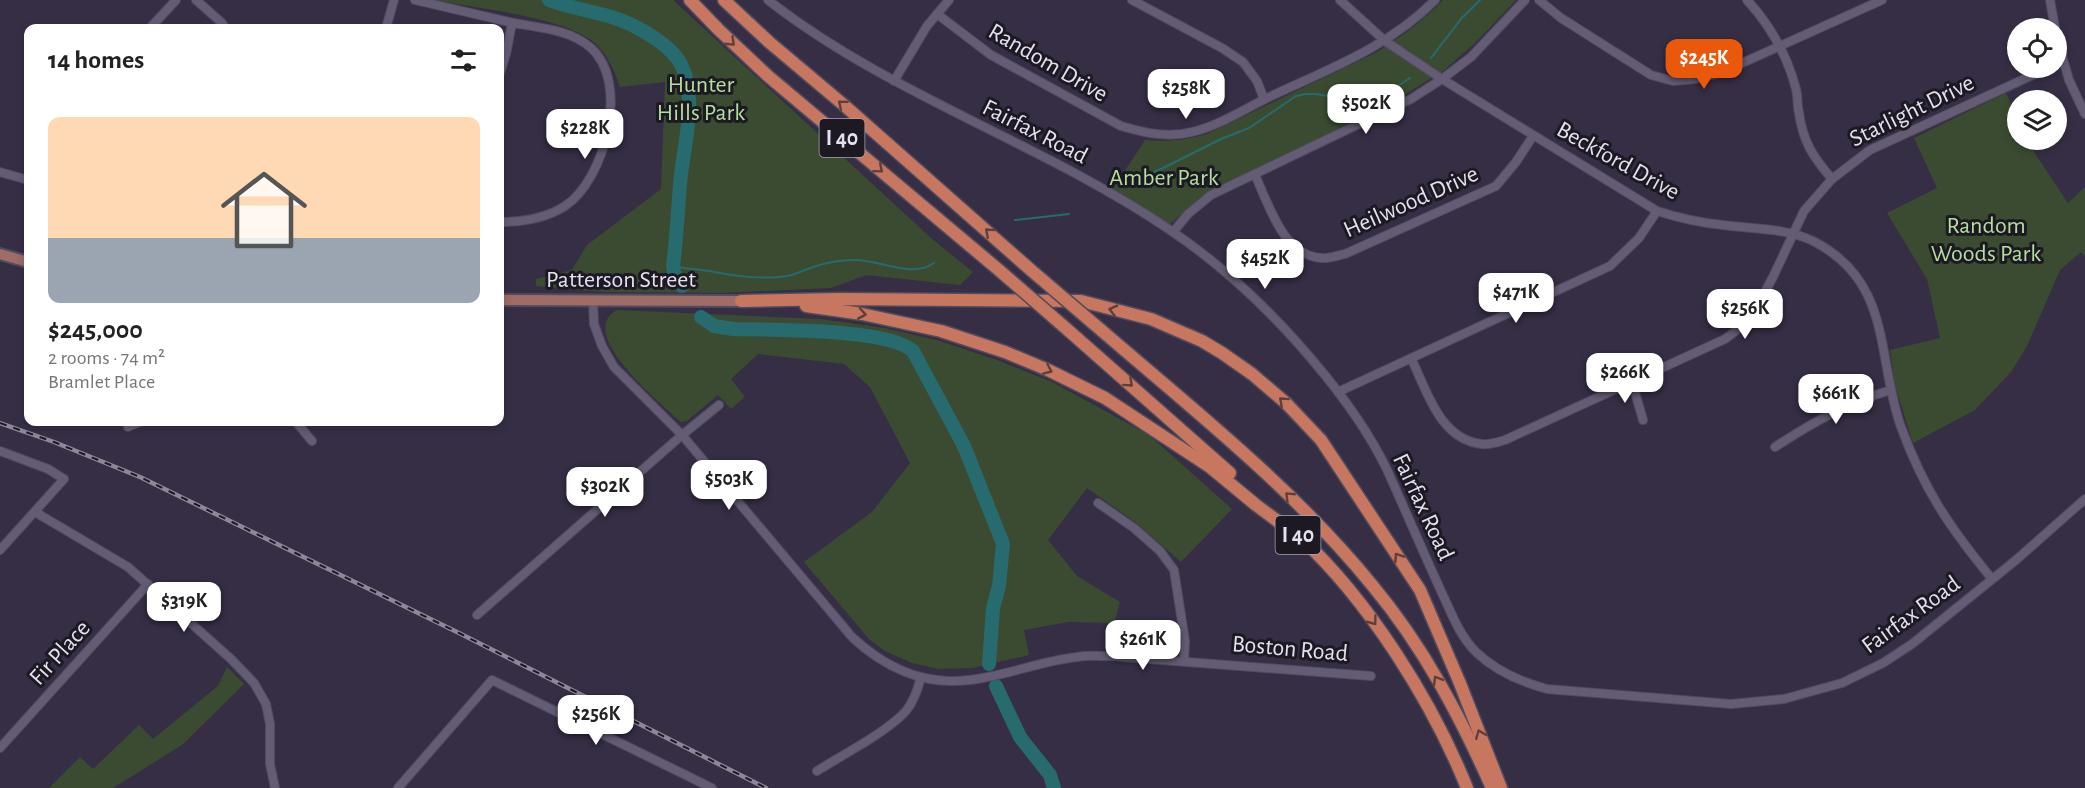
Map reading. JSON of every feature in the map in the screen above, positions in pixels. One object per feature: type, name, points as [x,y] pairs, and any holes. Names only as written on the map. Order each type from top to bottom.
[{"type":"highway","name":"I 40","points":[[690,0],[768,76],[1000,271],[1306,543],[1347,587],[1385,638],[1431,713],[1467,788]]},
{"type":"highway","name":"I 40","points":[[724,0],[769,42],[1221,434],[1329,536],[1404,628],[1428,664],[1464,727],[1492,788]]},
{"type":"highway","points":[[741,301],[839,299],[1080,301],[1151,319],[1202,341],[1222,353],[1286,402],[1321,440],[1420,590],[1501,788]]},
{"type":"highway","points":[[741,301],[810,306],[862,314],[941,331],[1005,352],[1048,370],[1105,398],[1210,467],[1306,543]]},
{"type":"main road","points":[[0,254],[24,261]]},
{"type":"main road","name":"Patterson Street","points":[[504,300],[741,301]]},
{"type":"street","points":[[154,24],[176,0]]},
{"type":"street","points":[[196,0],[223,24]]},
{"type":"street","points":[[387,24],[394,0]]},
{"type":"street","points":[[415,0],[512,23],[558,31],[579,40],[595,52],[606,71],[612,88],[612,108],[598,163],[577,194],[566,205],[525,222],[504,222]]},
{"type":"street","name":"Fairfax Road","points":[[768,0],[824,41],[894,81],[1093,184],[1173,232],[1255,298],[1300,345],[1338,392],[1369,439],[1392,479],[1424,555],[1465,639],[1492,665],[1528,684],[1547,689],[1710,703],[1766,702],[1842,683],[1883,663],[1929,631],[2085,499]]},
{"type":"street","points":[[894,81],[927,26],[949,0]]},
{"type":"street","points":[[1132,0],[1222,48],[1243,62],[1257,81],[1264,99]]},
{"type":"street","name":"Beckford Drive","points":[[1341,0],[1385,41],[1533,136],[1657,211],[1686,220],[1793,234],[1812,241],[1831,252],[1848,267],[1871,300],[1901,426],[1927,490],[1952,529],[1992,579]]},
{"type":"street","name":"Random Drive","points":[[937,14],[991,55],[1121,126],[1143,133],[1166,136],[1194,132],[1229,117],[1385,41],[1403,29],[1435,0]]},
{"type":"street","points":[[1173,232],[1188,214],[1211,195],[1411,99],[1442,79],[1471,57],[1525,0]]},
{"type":"street","points":[[1539,0],[1561,18],[1651,75],[1673,81],[1720,73],[1882,0]]},
{"type":"street","points":[[1747,0],[1769,26],[1781,46],[1797,92],[1798,110],[1806,145],[1817,162],[1832,178]]},
{"type":"street","points":[[2050,0],[2053,18]]},
{"type":"street","points":[[504,60],[512,23]]},
{"type":"street","points":[[2067,77],[2085,114]]},
{"type":"street","name":"Starlight Drive","points":[[1411,358],[1444,424],[1467,441],[1485,445],[1505,440],[1725,339],[1741,327],[1764,295],[1804,211],[1832,178],[1870,150],[2026,78]]},
{"type":"street","name":"Heilwood Drive","points":[[1255,175],[1285,238],[1299,251],[1322,258],[1345,254],[1496,186],[1516,162],[1533,136]]},
{"type":"street","points":[[0,172],[24,179]]},
{"type":"street","points":[[1338,392],[1611,266],[1639,238],[1657,211]]},
{"type":"street","name":"Boston Road","points":[[593,301],[594,324],[602,346],[614,367],[682,435],[852,637],[874,657],[891,666],[921,677],[970,680],[1079,656],[1184,661],[1371,675]]},
{"type":"street","points":[[1632,382],[1643,420]]},
{"type":"street","points":[[1775,447],[1821,418],[1868,396],[1891,390]]},
{"type":"street","points":[[477,615],[719,405]]},
{"type":"street","points":[[299,426],[312,441]]},
{"type":"street","points":[[0,451],[48,469],[64,478],[0,550]]},
{"type":"street","points":[[1098,503],[1134,528],[1160,551],[1174,570],[1185,641],[1184,661]]},
{"type":"street","points":[[36,512],[128,567],[231,659],[261,693],[270,724],[270,764],[275,788]]},
{"type":"street","name":"Fir Place","points":[[0,748],[148,584]]},
{"type":"street","points":[[817,771],[887,727],[905,712],[917,691],[921,677]]},
{"type":"street","points":[[398,788],[492,680],[712,788]]},
{"type":"green space","name":"Hunter Hills Park","points":[[435,0],[673,0],[931,238],[973,272],[960,285],[866,275],[831,288],[721,293],[605,292],[536,286],[536,279],[572,270],[587,245],[661,189],[665,82],[620,87],[603,52],[595,43],[581,34],[541,20]]},
{"type":"green space","name":"Amber Park","points":[[1443,0],[1516,0],[1475,43],[1443,71],[1396,100],[1202,196],[1169,225],[1113,189],[1145,140],[1177,140],[1207,134],[1375,53],[1411,29]]},
{"type":"green space","name":"Random Woods Park","points":[[2006,93],[2007,150],[2033,150],[2068,203],[2085,187],[2085,256],[2081,252],[2060,270],[2027,346],[2011,372],[1975,410],[1913,443],[1895,386],[1890,350],[1940,338],[1927,279],[1887,213],[1937,188],[1914,138]]},
{"type":"green space","points":[[617,310],[820,319],[885,328],[940,341],[1052,382],[1149,435],[1232,509],[1181,562],[1135,522],[1087,488],[1048,540],[1077,576],[1120,602],[1114,623],[1068,622],[1024,630],[1029,655],[972,668],[939,669],[912,663],[885,651],[869,639],[804,562],[872,512],[910,463],[870,387],[844,364],[758,354],[731,379],[745,397],[731,409],[718,395],[687,421],[681,422],[641,385],[613,351],[606,335],[607,321]]},
{"type":"green space","points":[[227,667],[244,684],[182,745],[113,788],[49,788],[80,757],[93,769],[139,725],[153,739],[218,686]]},
{"type":"waterway","points":[[549,0],[615,18],[636,27],[671,51],[685,73],[689,117],[681,174],[673,266],[674,273],[682,286]]},
{"type":"waterway","points":[[1431,58],[1461,19],[1480,0]]},
{"type":"waterway","points":[[1129,185],[1221,139],[1249,128],[1296,96],[1315,94],[1366,102],[1381,97],[1410,78]]},
{"type":"waterway","points":[[1015,220],[1069,214]]},
{"type":"waterway","points":[[673,266],[768,278],[787,276],[833,262],[854,260],[905,269],[925,267],[934,263]]},
{"type":"waterway","points":[[701,317],[714,326],[733,329],[855,334],[900,343],[913,351],[964,446],[1003,544],[999,586],[993,608],[989,664]]},
{"type":"waterway","points":[[996,686],[1020,737],[1050,775],[1054,788]]},
{"type":"railway","points":[[0,423],[140,477],[459,633],[766,788]]}]
